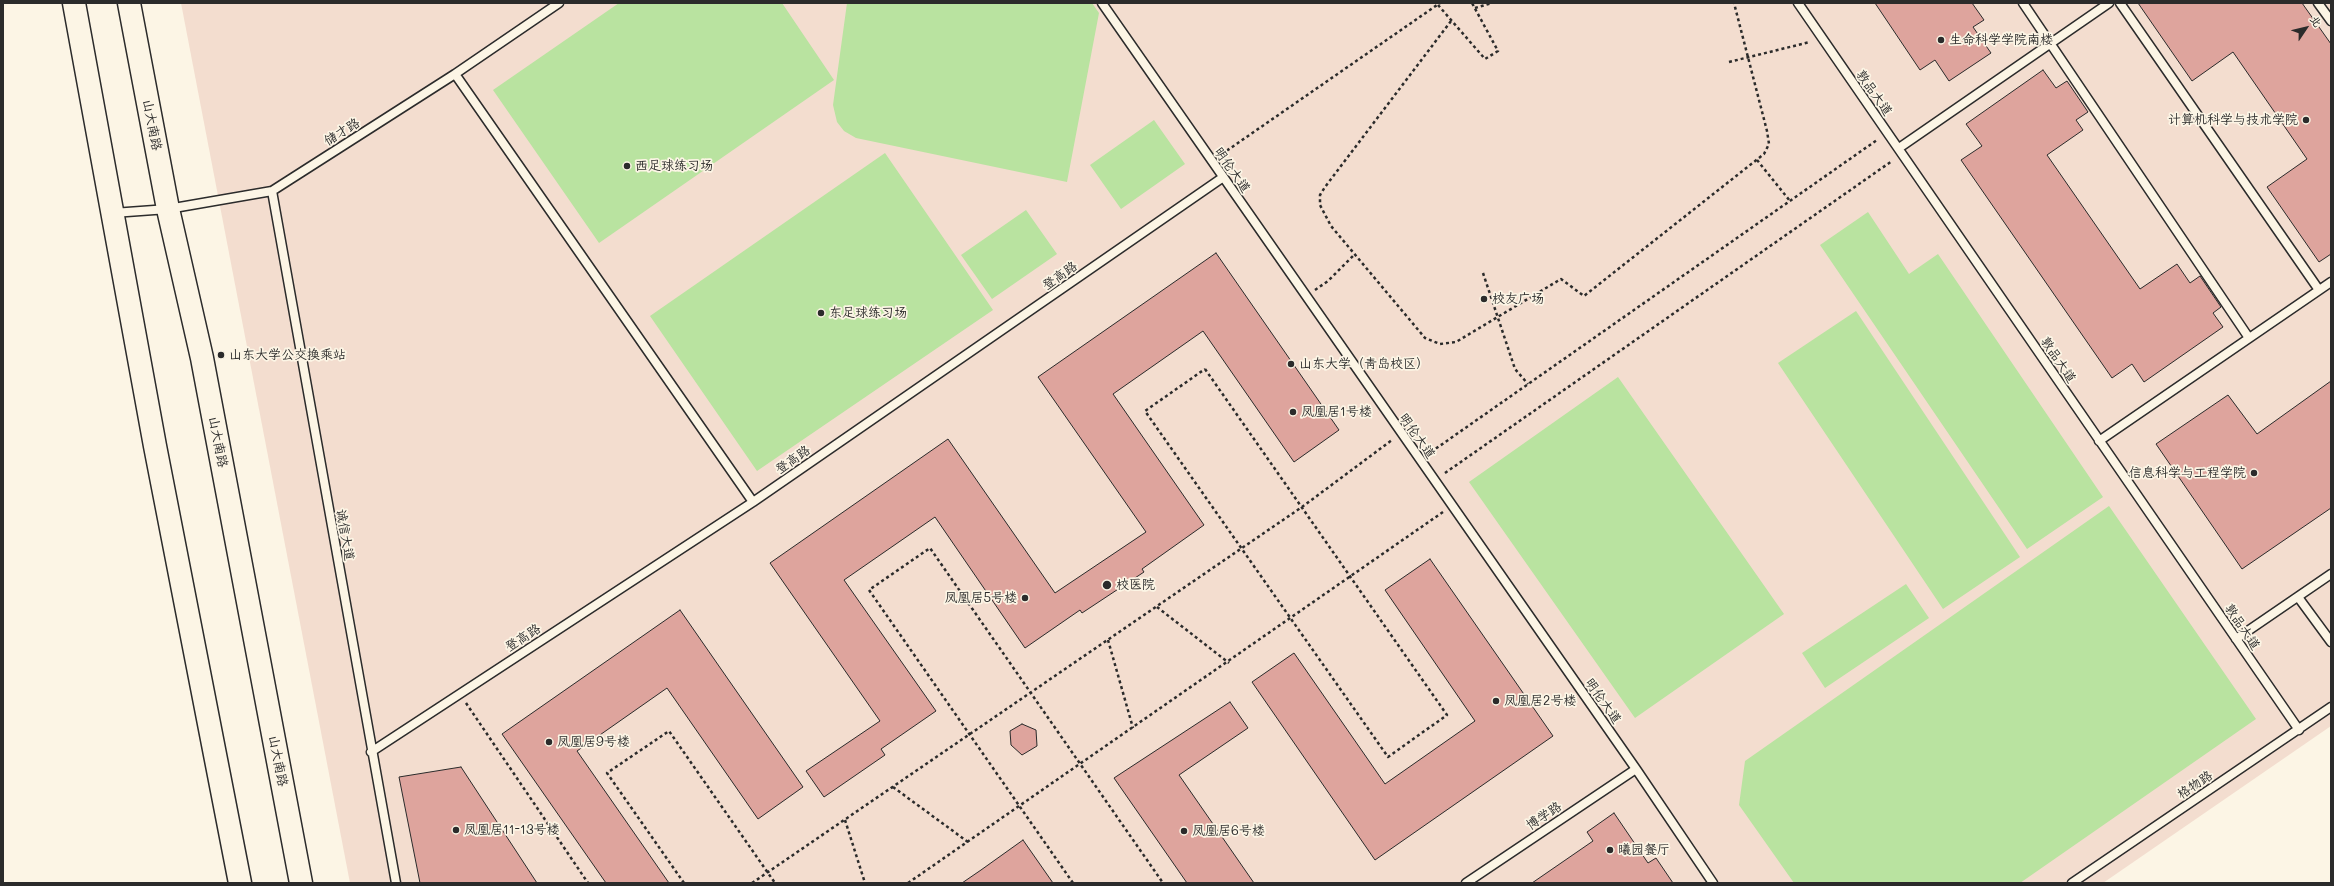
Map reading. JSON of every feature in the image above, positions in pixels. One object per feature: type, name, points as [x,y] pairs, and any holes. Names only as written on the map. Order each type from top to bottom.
[{"type":"main road","points":[[74,3],[155,446],[240,883]]},
{"type":"main road","name":"山大南路","points":[[129,3],[168,208],[202,358],[301,883]]},
{"type":"lane","name":"储才路","points":[[112,213],[168,208],[272,191],[455,74],[559,3]]},
{"type":"lane","name":"明伦大道","points":[[1102,3],[1222,178],[1636,769],[1713,883]]},
{"type":"lane","name":"敦品大道","points":[[1798,3],[2299,730]]},
{"type":"lane","points":[[2023,3],[2249,338]]},
{"type":"lane","points":[[1901,151],[2109,3]]},
{"type":"lane","points":[[2120,3],[2319,290]]},
{"type":"lane","points":[[2318,3],[2331,21]]},
{"type":"lane","points":[[455,74],[753,502]]},
{"type":"lane","name":"登高路","points":[[371,752],[753,502],[1222,178]]},
{"type":"lane","name":"诚信大道","points":[[272,191],[371,752],[396,883]]},
{"type":"lane","points":[[2099,441],[2331,282]]},
{"type":"lane","points":[[2236,639],[2331,574]]},
{"type":"lane","points":[[2298,597],[2330,640]]},
{"type":"lane","name":"格物路","points":[[2072,883],[2331,707]]},
{"type":"lane","name":"博学路","points":[[1466,883],[1636,769]]},
{"type":"path","points":[[1211,162],[1439,4],[1451,21],[1485,59],[1498,51],[1472,3]]},
{"type":"path","points":[[1475,8],[1492,3]]},
{"type":"path","points":[[1451,21],[1320,195],[1320,205],[1325,217],[1425,338],[1432,343],[1440,344],[1456,342],[1561,279],[1584,296],[1764,154],[1768,144],[1768,137],[1734,3]]},
{"type":"path","points":[[1729,62],[1823,39]]},
{"type":"path","points":[[1420,460],[1887,132]]},
{"type":"path","points":[[1434,481],[1901,151]]},
{"type":"path","points":[[1757,160],[1790,200]]},
{"type":"path","points":[[1305,297],[1328,281],[1355,254]]},
{"type":"path","points":[[1483,273],[1515,369],[1528,384]]},
{"type":"path","points":[[1205,369],[1447,715],[1388,757],[1242,548],[1145,411],[1205,369]]},
{"type":"path","points":[[752,883],[1302,507],[1401,433]]},
{"type":"path","points":[[908,883],[1452,506]]},
{"type":"path","points":[[1073,883],[869,590],[930,548],[1163,883]]},
{"type":"path","points":[[1157,607],[1229,662]]},
{"type":"path","points":[[1108,640],[1133,728]]},
{"type":"path","points":[[460,694],[588,883]]},
{"type":"path","points":[[684,883],[607,773],[669,732],[775,883]]},
{"type":"path","points":[[893,787],[968,842]]},
{"type":"path","points":[[845,820],[864,883]]},
{"type":"shaded area","name":"山东大学（青岛校区）","points":[[181,3],[2331,3],[2331,726],[2103,883],[350,883]]},
{"type":"green space","name":"西足球练习场","points":[[619,3],[782,3],[834,80],[599,243],[493,90]]},
{"type":"green space","points":[[847,3],[1092,3],[1099,13],[1067,182],[856,138],[844,131],[837,122],[833,105]]},
{"type":"green space","points":[[1154,120],[1185,164],[1121,209],[1090,165]]},
{"type":"green space","name":"东足球练习场","points":[[885,153],[993,310],[757,471],[650,316]]},
{"type":"green space","points":[[1026,210],[1057,254],[992,299],[961,255]]},
{"type":"green space","points":[[1868,212],[1909,274],[1938,254],[2103,497],[2027,549],[1820,245]]},
{"type":"green space","points":[[1856,311],[2020,557],[1943,609],[1778,363]]},
{"type":"green space","points":[[1618,377],[1784,614],[1635,718],[1469,482]]},
{"type":"green space","points":[[2109,506],[2256,719],[2020,883],[1794,883],[1739,805],[1745,761]]},
{"type":"green space","points":[[1906,584],[1929,618],[1825,688],[1802,653]]},
{"type":"building","name":"生命科学学院南楼","points":[[1875,3],[1972,3],[1984,20],[1973,27],[1991,53],[1949,81],[1935,60],[1920,70]]},
{"type":"building","name":"计算机科学与技术学院","points":[[2138,3],[2302,3],[2331,44],[2331,254],[2319,262],[2267,187],[2307,159],[2233,52],[2192,81]]},
{"type":"building","points":[[2043,70],[2056,88],[2067,81],[2088,112],[2076,120],[2083,130],[2047,155],[2140,289],[2177,264],[2190,283],[2200,276],[2221,307],[2213,313],[2223,327],[2144,382],[2132,364],[2112,378],[1961,160],[1982,146],[1966,124]]},
{"type":"building","points":[[1216,253],[1339,430],[1294,462],[1203,331],[1113,394],[1204,525],[1142,569],[1144,572],[1082,613],[1080,610],[1025,648],[935,517],[844,580],[936,711],[881,749],[885,755],[824,797],[806,771],[880,721],[770,563],[948,439],[1055,593],[1146,532],[1038,377]]},
{"type":"building","name":"信息科学与工程学院","points":[[2331,381],[2331,508],[2242,569],[2156,444],[2228,395],[2257,434]]},
{"type":"building","name":"凤凰居2号楼","points":[[1430,559],[1553,736],[1375,860],[1252,682],[1294,653],[1385,784],[1475,721],[1385,590]]},
{"type":"building","name":"凤凰居9号楼","points":[[680,610],[803,787],[758,819],[667,688],[577,751],[669,883],[606,883],[502,734]]},
{"type":"building","name":"凤凰居6号楼","points":[[1230,702],[1248,728],[1179,775],[1254,883],[1187,883],[1114,778]]},
{"type":"building","points":[[1022,724],[1036,730],[1037,746],[1022,755],[1011,745],[1010,731]]},
{"type":"building","name":"凤凰居11-13号楼","points":[[461,767],[537,883],[420,883],[399,777]]},
{"type":"building","name":"曦园餐厅","points":[[1614,813],[1648,863],[1656,858],[1673,883],[1532,883],[1593,841],[1587,832]]},
{"type":"building","points":[[1023,840],[1053,883],[962,883],[981,870]]},
{"type":"place","name":"生命科学学院南楼","points":[[1941,40]]},
{"type":"place","name":"计算机科学与技术学院","points":[[2306,120]]},
{"type":"place","name":"西足球练习场","points":[[627,166]]},
{"type":"place","name":"校友广场","points":[[1484,299]]},
{"type":"place","name":"东足球练习场","points":[[821,313]]},
{"type":"place","name":"山东大学公交换乘站","points":[[221,355]]},
{"type":"place","name":"山东大学（青岛校区）","points":[[1291,364]]},
{"type":"place","name":"凤凰居1号楼","points":[[1293,412]]},
{"type":"place","name":"信息科学与工程学院","points":[[2254,473]]},
{"type":"place","name":"校医院","points":[[1107,585]]},
{"type":"place","name":"凤凰居5号楼","points":[[1025,598]]},
{"type":"place","name":"凤凰居2号楼","points":[[1496,701]]},
{"type":"place","name":"凤凰居9号楼","points":[[549,742]]},
{"type":"place","name":"凤凰居11-13号楼","points":[[456,830]]},
{"type":"place","name":"凤凰居6号楼","points":[[1184,831]]},
{"type":"place","name":"曦园餐厅","points":[[1610,850]]}]
